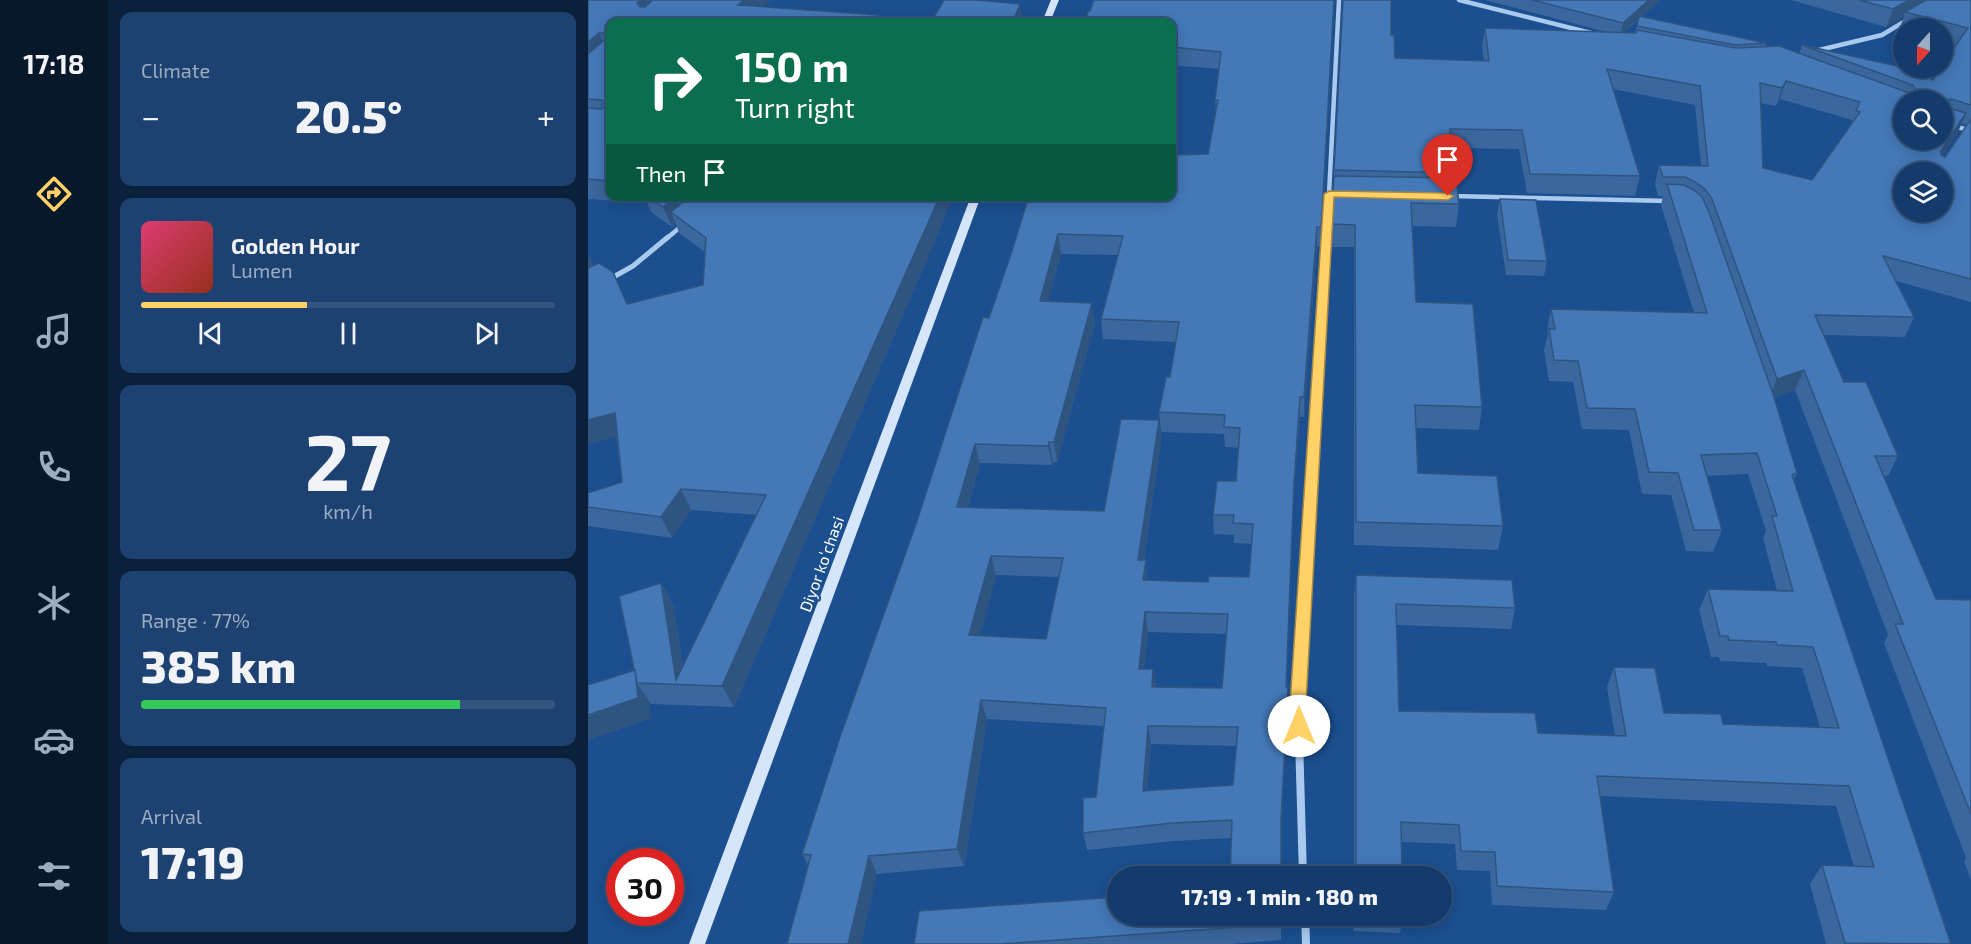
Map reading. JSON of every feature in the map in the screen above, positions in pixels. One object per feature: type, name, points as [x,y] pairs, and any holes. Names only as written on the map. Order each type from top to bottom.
[{"type":"main road","points":[[1048,18],[1055,0]]},
{"type":"main road","name":"Diyor koʻchasi","points":[[697,944],[974,201]]},
{"type":"street","points":[[1304,866],[1298,704],[1340,0]]},
{"type":"street","points":[[1459,0],[1593,33]]},
{"type":"street","points":[[1806,52],[1882,35],[1893,29]]},
{"type":"street","points":[[1953,125],[1971,131]]},
{"type":"street","points":[[1329,194],[1341,194]]},
{"type":"street","points":[[1448,196],[1678,201]]},
{"type":"street","points":[[597,284],[633,266],[692,218]]},
{"type":"street","points":[[1305,926],[1305,944]]},
{"type":"building","points":[[588,0],[641,0],[637,3],[640,7],[645,7],[653,0],[744,0],[738,5],[878,15],[878,18],[606,18],[606,33],[599,33],[588,42]]},
{"type":"building","points":[[944,0],[1020,4],[1015,18],[933,18]]},
{"type":"building","points":[[1094,0],[1334,0],[1322,215],[1321,227],[1317,227],[1304,397],[1300,397],[1294,483],[1281,866],[1230,866],[1232,820],[1172,823],[1083,833],[1083,798],[1096,797],[1106,708],[981,700],[957,849],[869,856],[848,944],[787,944],[811,855],[802,854],[840,737],[916,524],[983,317],[989,318],[1027,201],[1176,201],[1176,155],[1208,154],[1218,100],[1215,100],[1221,52],[1176,47],[1176,18],[1086,18]],"holes":[[[1058,234],[1123,236],[1101,319],[1179,322],[1170,377],[1166,377],[1159,412],[1225,415],[1224,427],[1240,428],[1236,481],[1217,481],[1213,515],[1234,515],[1233,523],[1253,524],[1249,577],[1209,576],[1208,582],[1143,580],[1146,560],[1138,560],[1159,420],[1121,419],[1104,511],[957,507],[975,444],[1048,446],[1049,442],[1054,442],[1092,303],[1040,301]],[[991,556],[1063,558],[1046,639],[969,635]],[[1145,612],[1228,614],[1222,688],[1152,687],[1153,669],[1139,669]],[[1148,726],[1238,727],[1233,785],[1143,791]]]},
{"type":"building","points":[[1343,0],[1391,0],[1391,35],[1394,35],[1395,58],[1489,61],[1485,28],[1636,33],[1637,30],[1736,48],[1779,46],[1901,90],[1893,90],[1893,150],[1942,150],[1941,155],[1945,157],[1950,150],[1953,150],[1953,145],[1971,119],[1971,279],[1883,256],[1914,317],[1815,315],[1844,382],[1866,382],[1898,456],[1875,456],[1936,599],[1971,600],[1971,814],[1895,624],[1903,624],[1804,370],[1777,379],[1712,199],[1705,189],[1685,177],[1663,177],[1659,165],[1708,166],[1700,86],[1607,69],[1640,176],[1530,174],[1522,130],[1450,129],[1455,173],[1334,170]],"holes":[[[1786,81],[1860,102],[1856,111],[1860,112],[1812,180],[1763,168],[1760,83],[1782,88]]]},
{"type":"building","points":[[1532,0],[1649,0],[1623,23]]},
{"type":"building","points":[[1859,0],[1909,0],[1893,9]]},
{"type":"building","points":[[1926,0],[1971,0],[1971,105],[1953,100],[1953,90],[1916,90],[1913,85],[1894,78],[1929,78],[1933,80],[1934,78],[1953,78],[1953,49],[1968,28],[1953,24],[1953,18],[1929,18],[1905,12]]},
{"type":"building","points":[[1639,16],[1766,43],[1735,45],[1637,26]]},
{"type":"building","points":[[606,33],[606,105],[602,100],[588,99],[588,54],[605,39]]},
{"type":"building","points":[[1802,45],[1893,65],[1893,78]]},
{"type":"building","points":[[606,105],[606,181],[588,179],[588,108],[602,109]]},
{"type":"building","points":[[1953,109],[1966,113],[1953,133]]},
{"type":"building","points":[[1334,176],[1456,178],[1459,204],[1411,203],[1416,302],[1473,304],[1482,407],[1415,405],[1418,473],[1497,476],[1503,526],[1356,522],[1355,225],[1331,224]]},
{"type":"building","points":[[1667,184],[1684,185],[1694,190],[1702,197],[1709,212],[1773,394],[1797,473],[1792,475],[1951,944],[1845,943],[1822,865],[1874,867],[1849,786],[1597,776],[1614,892],[1497,886],[1495,852],[1461,851],[1459,825],[1401,822],[1402,866],[1356,866],[1356,575],[1512,580],[1515,608],[1396,604],[1399,711],[1535,713],[1538,733],[1626,736],[1614,667],[1655,668],[1664,713],[1721,714],[1723,724],[1839,728],[1813,647],[1777,645],[1776,642],[1729,640],[1728,636],[1720,636],[1708,589],[1793,591],[1772,516],[1777,516],[1757,453],[1701,455],[1722,530],[1694,530],[1678,473],[1649,472],[1635,409],[1587,408],[1578,361],[1554,360],[1549,329],[1555,329],[1551,309],[1707,313]]},
{"type":"building","points":[[1500,199],[1536,200],[1547,261],[1508,260]]},
{"type":"building","points":[[655,201],[670,201],[663,207]]},
{"type":"building","points":[[684,201],[938,201],[722,686],[637,683],[619,596],[661,583],[676,680],[766,495],[681,489],[661,517],[588,507],[588,493],[622,482],[615,413],[588,420],[588,268],[599,263],[613,272],[627,304],[703,285],[706,238],[671,212]]},
{"type":"building","points":[[635,670],[638,698],[588,715],[588,685]]},
{"type":"building","points":[[1107,898],[1107,926],[1253,926],[1001,944],[914,944],[919,911]]},
{"type":"route","points":[[1299,726],[1298,704],[1329,194],[1448,196]]}]
